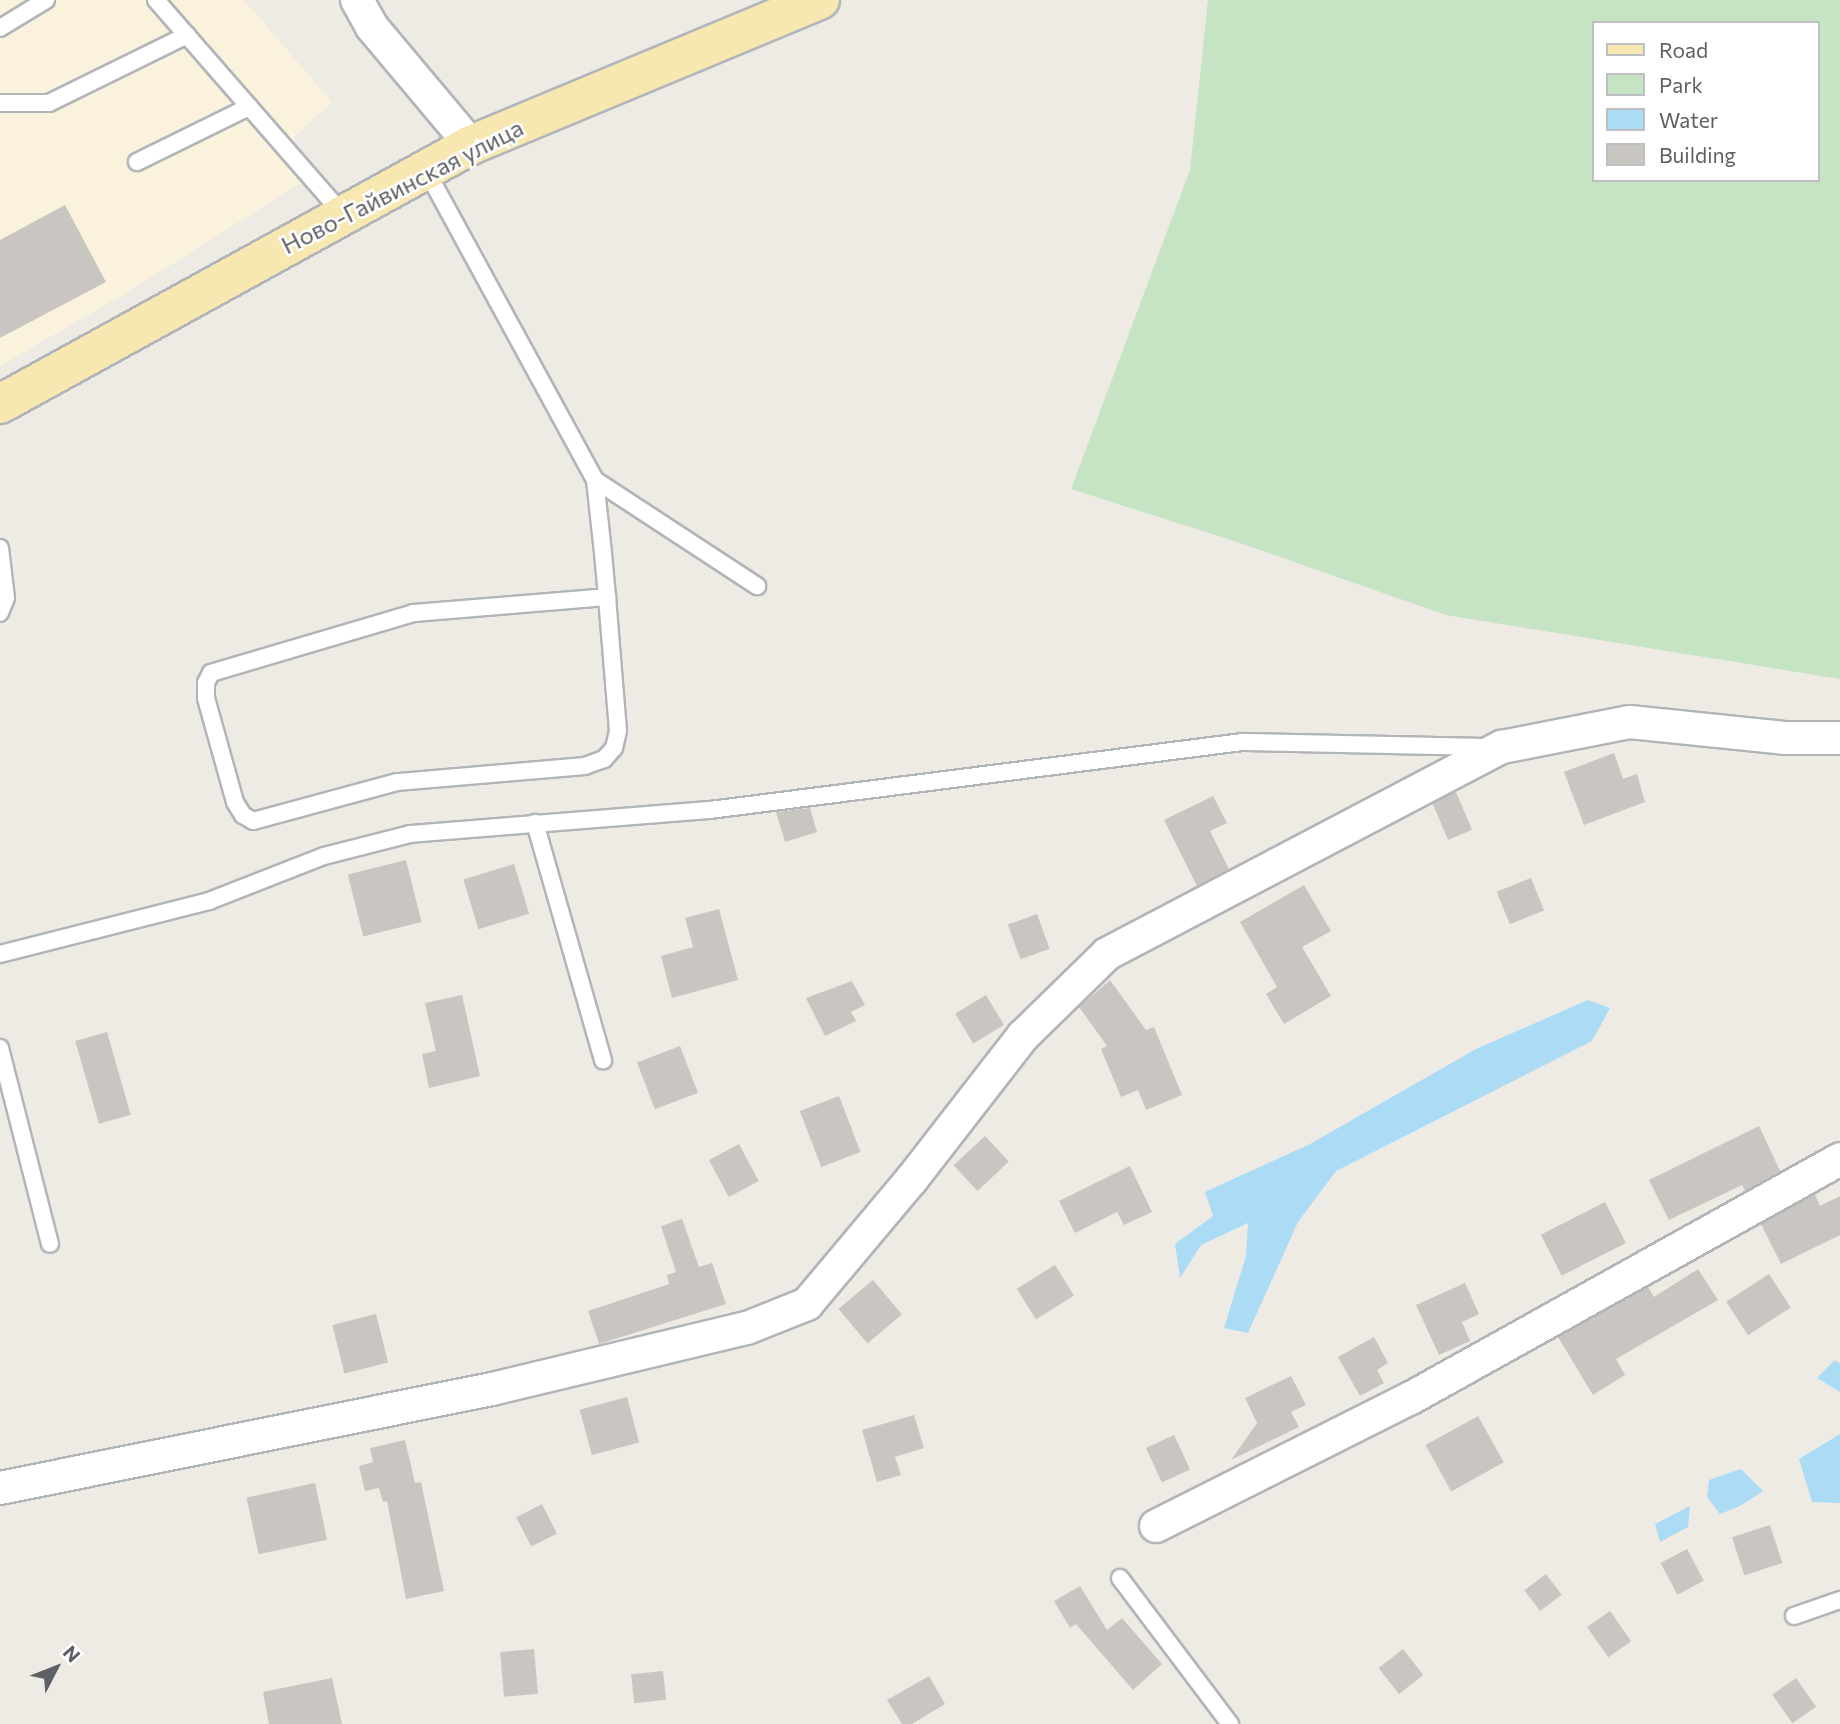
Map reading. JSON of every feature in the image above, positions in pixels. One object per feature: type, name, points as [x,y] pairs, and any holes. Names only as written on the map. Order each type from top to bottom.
[{"type":"main road","name":"Ново-Гайвинская улица","points":[[0,404],[471,145],[820,0]]},
{"type":"street","points":[[357,0],[372,27],[471,145]]},
{"type":"street","points":[[0,1488],[492,1389],[747,1328],[807,1304],[912,1179],[1023,1036],[1107,954],[1502,747],[1630,722],[1784,738],[1840,738]]},
{"type":"street","points":[[1156,1526],[1411,1398],[1840,1159]]},
{"type":"lane","points":[[0,28],[46,0]]},
{"type":"lane","points":[[156,0],[343,214]]},
{"type":"lane","points":[[0,103],[49,103],[187,35]]},
{"type":"lane","points":[[137,162],[249,107]]},
{"type":"lane","points":[[426,170],[595,480],[607,597],[618,731],[614,748],[604,759],[585,766],[397,782],[253,821],[243,815],[235,802],[206,698],[206,683],[211,673],[413,613],[607,597]]},
{"type":"lane","points":[[595,480],[757,586]]},
{"type":"lane","points":[[0,548],[6,597],[0,613]]},
{"type":"lane","points":[[0,954],[209,901],[324,856],[410,834],[710,810],[1242,742],[1502,747]]},
{"type":"lane","points":[[535,823],[603,1060]]},
{"type":"lane","points":[[0,1048],[50,1244]]},
{"type":"lane","points":[[1120,1578],[1230,1724]]},
{"type":"lane","points":[[1794,1616],[1840,1600]]},
{"type":"shaded area","points":[[0,0],[244,0],[332,102],[282,148],[304,181],[126,293],[0,366]]},
{"type":"green space","points":[[1208,0],[1840,0],[1840,679],[1446,615],[1237,542],[1071,489],[1190,170]]},
{"type":"water","points":[[1588,1000],[1610,1008],[1592,1041],[1336,1171],[1298,1222],[1248,1333],[1224,1328],[1246,1256],[1248,1223],[1201,1245],[1180,1278],[1175,1244],[1213,1216],[1205,1192],[1310,1144],[1476,1049]]},
{"type":"water","points":[[1835,1360],[1840,1364],[1840,1392],[1817,1378]]},
{"type":"water","points":[[1840,1434],[1840,1503],[1812,1502],[1799,1459]]},
{"type":"water","points":[[1741,1469],[1763,1491],[1740,1506],[1720,1514],[1707,1497],[1709,1480]]},
{"type":"water","points":[[1690,1506],[1688,1527],[1660,1542],[1655,1524]]},
{"type":"building","points":[[65,205],[106,282],[0,338],[0,240]]},
{"type":"building","points":[[1614,753],[1623,779],[1637,774],[1645,802],[1584,825],[1564,772]]},
{"type":"building","points":[[1456,792],[1472,830],[1448,840],[1432,802]]},
{"type":"building","points":[[1213,796],[1227,823],[1210,831],[1229,869],[1197,886],[1164,820]]},
{"type":"building","points":[[810,808],[817,832],[785,842],[776,812]]},
{"type":"building","points":[[406,860],[421,922],[363,937],[348,875]]},
{"type":"building","points":[[514,864],[529,914],[479,929],[463,879]]},
{"type":"building","points":[[1531,878],[1544,910],[1510,924],[1497,892]]},
{"type":"building","points":[[1304,885],[1331,931],[1302,947],[1331,996],[1284,1024],[1266,994],[1277,987],[1240,922]]},
{"type":"building","points":[[719,909],[738,980],[672,998],[661,956],[693,947],[685,918]]},
{"type":"building","points":[[1037,914],[1050,949],[1021,959],[1008,925]]},
{"type":"building","points":[[1110,980],[1146,1030],[1154,1027],[1182,1095],[1146,1110],[1138,1090],[1121,1097],[1101,1049],[1107,1046],[1079,1007]]},
{"type":"building","points":[[852,981],[865,1005],[851,1012],[856,1021],[825,1036],[806,998]]},
{"type":"building","points":[[462,995],[480,1076],[429,1088],[422,1054],[436,1051],[425,1003]]},
{"type":"building","points":[[986,995],[1004,1025],[973,1044],[955,1014]]},
{"type":"building","points":[[107,1032],[131,1115],[99,1124],[75,1041]]},
{"type":"building","points":[[680,1046],[698,1093],[655,1109],[637,1062]]},
{"type":"building","points":[[839,1096],[861,1152],[821,1167],[800,1111]]},
{"type":"building","points":[[1759,1126],[1780,1171],[1745,1191],[1742,1185],[1669,1220],[1649,1180]]},
{"type":"building","points":[[985,1136],[1009,1162],[977,1191],[954,1165]]},
{"type":"building","points":[[739,1144],[759,1181],[729,1197],[709,1160]]},
{"type":"building","points":[[1130,1166],[1152,1212],[1124,1225],[1117,1212],[1075,1233],[1059,1201]]},
{"type":"building","points":[[1815,1194],[1820,1206],[1840,1196],[1840,1235],[1781,1264],[1761,1224]]},
{"type":"building","points":[[1605,1202],[1626,1243],[1562,1276],[1541,1235]]},
{"type":"building","points":[[682,1219],[699,1267],[712,1263],[726,1304],[599,1344],[588,1311],[669,1284],[667,1275],[676,1272],[661,1226]]},
{"type":"building","points":[[1055,1265],[1074,1296],[1036,1319],[1017,1289]]},
{"type":"building","points":[[1698,1269],[1718,1300],[1616,1359],[1625,1375],[1593,1395],[1558,1337],[1648,1287],[1654,1297]]},
{"type":"building","points":[[1769,1274],[1791,1308],[1748,1335],[1726,1302]]},
{"type":"building","points":[[873,1280],[902,1314],[867,1343],[839,1309]]},
{"type":"building","points":[[1465,1283],[1479,1314],[1462,1322],[1470,1341],[1439,1355],[1416,1305]]},
{"type":"building","points":[[376,1314],[388,1363],[344,1373],[332,1325]]},
{"type":"building","points":[[1374,1337],[1388,1363],[1377,1370],[1384,1383],[1360,1396],[1338,1357]]},
{"type":"building","points":[[1291,1376],[1306,1405],[1291,1412],[1299,1427],[1231,1460],[1257,1423],[1245,1398]]},
{"type":"building","points":[[627,1397],[639,1442],[592,1455],[580,1410]]},
{"type":"building","points":[[914,1415],[924,1448],[895,1457],[901,1475],[877,1482],[862,1430]]},
{"type":"building","points":[[1478,1416],[1504,1462],[1451,1491],[1426,1445]]},
{"type":"building","points":[[1174,1435],[1190,1469],[1162,1483],[1146,1448]]},
{"type":"building","points":[[405,1440],[415,1483],[421,1482],[444,1591],[406,1599],[387,1501],[383,1502],[379,1488],[365,1491],[359,1466],[373,1462],[370,1448]]},
{"type":"building","points":[[315,1483],[327,1540],[259,1554],[247,1498]]},
{"type":"building","points":[[542,1504],[557,1533],[531,1547],[516,1517]]},
{"type":"building","points":[[1770,1525],[1782,1563],[1744,1575],[1732,1537]]},
{"type":"building","points":[[1687,1549],[1704,1581],[1677,1595],[1661,1563]]},
{"type":"building","points":[[1546,1574],[1562,1595],[1540,1611],[1524,1590]]},
{"type":"building","points":[[1080,1586],[1107,1630],[1122,1618],[1162,1664],[1133,1690],[1076,1624],[1070,1628],[1054,1601]]},
{"type":"building","points":[[1610,1611],[1631,1641],[1608,1657],[1587,1627]]},
{"type":"building","points":[[534,1649],[538,1694],[504,1697],[500,1652]]},
{"type":"building","points":[[1403,1649],[1423,1675],[1399,1694],[1379,1668]]},
{"type":"building","points":[[663,1671],[666,1700],[634,1703],[631,1674]]},
{"type":"building","points":[[929,1676],[945,1704],[912,1724],[902,1724],[887,1700]]},
{"type":"building","points":[[332,1678],[342,1724],[269,1724],[263,1692]]},
{"type":"building","points":[[1796,1678],[1816,1707],[1792,1723],[1772,1695]]}]
